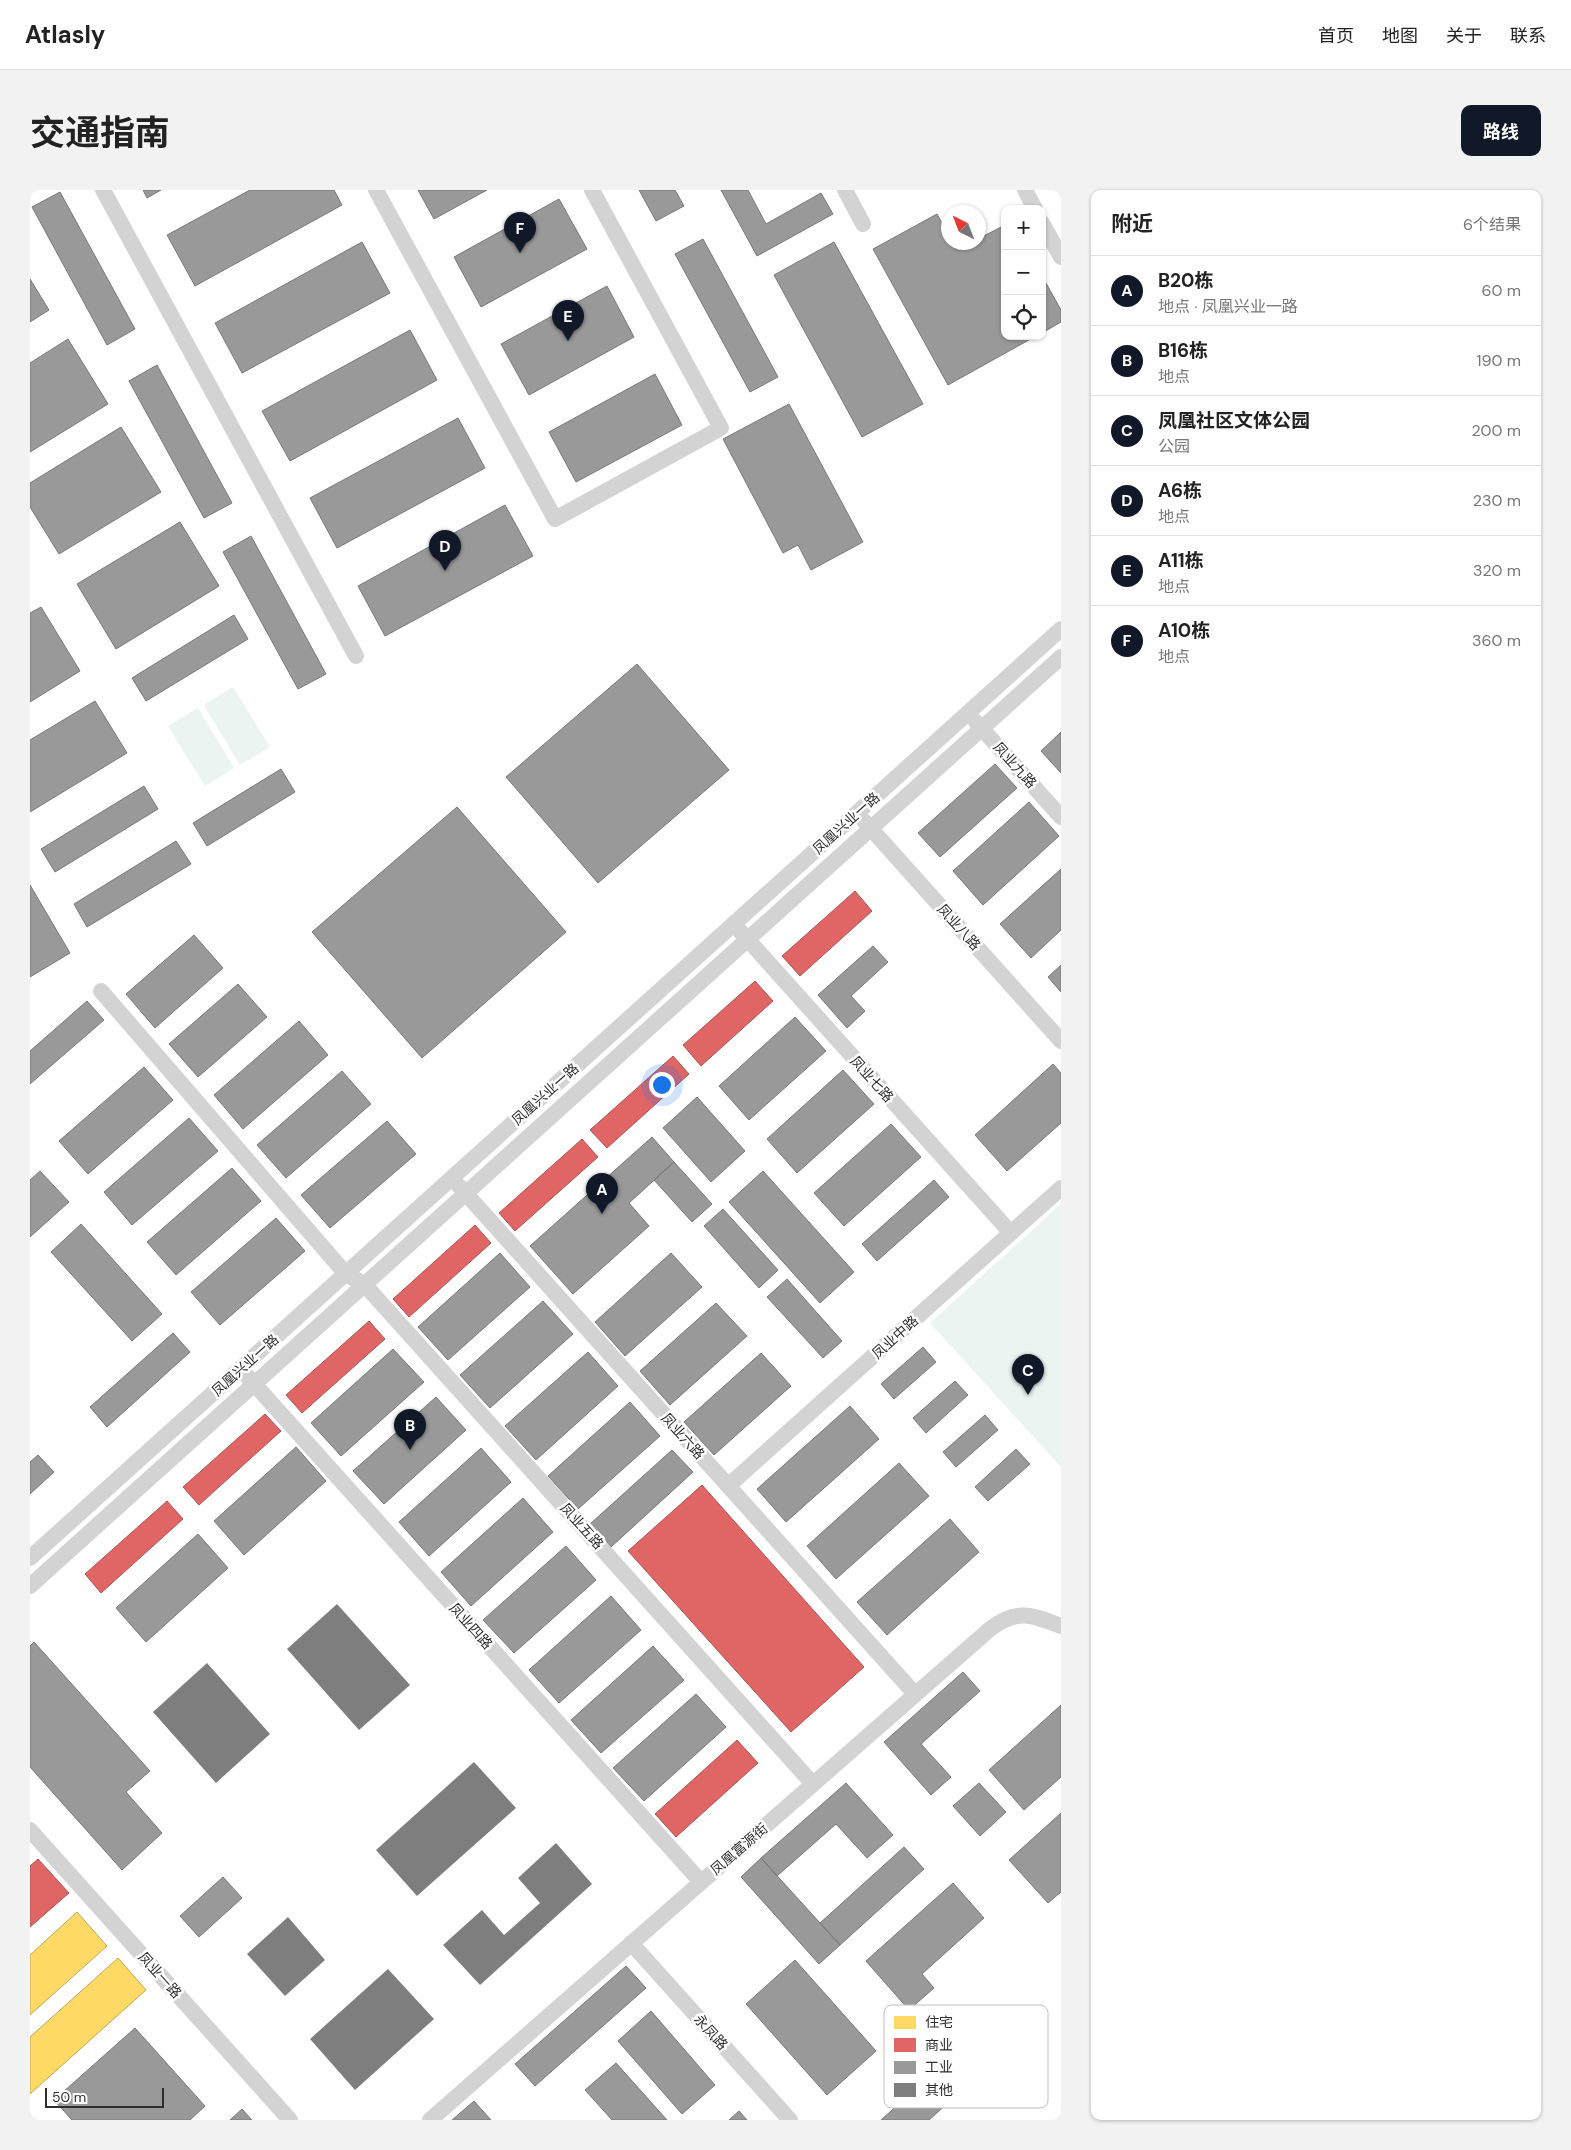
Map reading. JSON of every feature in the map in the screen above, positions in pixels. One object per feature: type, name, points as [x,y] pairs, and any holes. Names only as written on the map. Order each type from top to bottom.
[{"type":"street","points":[[103,190],[356,656]]},
{"type":"street","points":[[376,190],[555,519],[721,428],[592,190]]},
{"type":"street","points":[[845,190],[863,224]]},
{"type":"street","points":[[1024,190],[1033,205]]},
{"type":"street","points":[[1046,230],[1061,258]]},
{"type":"street","name":"凤凰兴业一路","points":[[30,1558],[1061,630]]},
{"type":"street","name":"凤凰兴业一路","points":[[30,1586],[1061,657]]},
{"type":"street","name":"凤业九路","points":[[968,713],[1061,817]]},
{"type":"street","name":"凤业八路","points":[[857,813],[1061,1041]]},
{"type":"street","name":"凤业七路","points":[[734,924],[1011,1233]]},
{"type":"street","name":"凤业五路","points":[[101,992],[346,1274],[364,1284],[813,1784]]},
{"type":"street","name":"凤业六路","points":[[452,1178],[915,1694]]},
{"type":"street","name":"凤业中路","points":[[728,1486],[1061,1188]]},
{"type":"street","name":"凤业四路","points":[[240,1369],[701,1882]]},
{"type":"street","name":"凤凰富源街","points":[[430,2120],[1002,1619],[1012,1615],[1023,1614],[1061,1626]]},
{"type":"street","name":"凤业一路","points":[[30,1830],[290,2120]]},
{"type":"street","name":"永凤路","points":[[631,1943],[790,2120]]},
{"type":"shaded area","points":[[233,687],[270,747],[240,765],[204,705]]},
{"type":"shaded area","points":[[198,708],[234,768],[205,786],[168,726]]},
{"type":"shaded area","points":[[1061,1204],[1061,1467],[930,1323]]},
{"type":"building: 住宅","points":[[77,1912],[107,1946],[30,2015],[30,1955]]},
{"type":"building: 住宅","points":[[118,1958],[146,1990],[30,2094],[30,2037]]},
{"type":"building: 商业","points":[[855,891],[872,911],[800,976],[782,956]]},
{"type":"building: 商业","points":[[755,981],[773,1001],[701,1066],[683,1045]]},
{"type":"building: 商业","points":[[673,1056],[689,1074],[607,1148],[590,1130]]},
{"type":"building: 商业","points":[[582,1139],[598,1157],[515,1231],[499,1213]]},
{"type":"building: 商业","points":[[475,1225],[491,1243],[409,1317],[393,1299]]},
{"type":"building: 商业","points":[[369,1321],[385,1339],[302,1413],[286,1395]]},
{"type":"building: 商业","points":[[265,1414],[281,1431],[199,1505],[183,1487]]},
{"type":"building: 商业","points":[[702,1485],[864,1667],[791,1732],[628,1551]]},
{"type":"building: 商业","points":[[167,1501],[183,1519],[101,1593],[85,1574]]},
{"type":"building: 商业","points":[[737,1740],[758,1763],[676,1837],[655,1814]]},
{"type":"building: 商业","points":[[38,1859],[69,1893],[30,1927],[30,1866]]},
{"type":"building: 工业","points":[[143,190],[161,190],[147,198]]},
{"type":"building: 工业","points":[[250,190],[334,190],[342,205],[195,286],[167,235]]},
{"type":"building: 工业","points":[[418,190],[487,190],[434,219]]},
{"type":"building: 工业","points":[[639,190],[675,190],[684,206],[656,221]]},
{"type":"building: 工业","points":[[721,190],[748,190],[766,224],[821,193],[833,214],[757,256]]},
{"type":"building: 工业","points":[[60,192],[135,329],[107,345],[32,207]]},
{"type":"building: 工业","points":[[559,199],[587,249],[481,307],[454,257]]},
{"type":"building: 工业","points":[[937,214],[941,221],[941,250],[986,250],[986,235],[1001,227],[1001,340],[1029,340],[948,385],[873,249]]},
{"type":"building: 工业","points":[[703,239],[778,377],[750,392],[675,254]]},
{"type":"building: 工业","points":[[362,242],[390,293],[242,373],[215,323]]},
{"type":"building: 工业","points":[[834,242],[923,404],[862,437],[774,275]]},
{"type":"building: 工业","points":[[30,279],[49,310],[30,322]]},
{"type":"building: 工业","points":[[1046,283],[1061,310],[1061,322],[1046,331]]},
{"type":"building: 工业","points":[[607,286],[634,337],[529,395],[501,344]]},
{"type":"building: 工业","points":[[410,330],[437,380],[290,461],[262,411]]},
{"type":"building: 工业","points":[[68,339],[108,404],[30,452],[30,363]]},
{"type":"building: 工业","points":[[157,365],[232,503],[204,518],[129,381]]},
{"type":"building: 工业","points":[[655,374],[682,425],[576,482],[549,432]]},
{"type":"building: 工业","points":[[789,404],[863,542],[811,570],[798,545],[783,553],[723,439]]},
{"type":"building: 工业","points":[[458,418],[485,468],[337,548],[310,498]]},
{"type":"building: 工业","points":[[121,427],[161,492],[59,554],[30,507],[30,483]]},
{"type":"building: 工业","points":[[505,505],[533,556],[385,636],[358,586]]},
{"type":"building: 工业","points":[[180,522],[219,586],[116,649],[77,584]]},
{"type":"building: 工业","points":[[251,536],[326,674],[298,689],[223,552]]},
{"type":"building: 工业","points":[[41,607],[80,671],[30,702],[30,613]]},
{"type":"building: 工业","points":[[234,615],[248,639],[146,701],[132,678]]},
{"type":"building: 工业","points":[[637,664],[729,770],[598,883],[506,777]]},
{"type":"building: 工业","points":[[95,701],[127,753],[30,812],[30,740]]},
{"type":"building: 工业","points":[[1061,732],[1061,773],[1041,751]]},
{"type":"building: 工业","points":[[995,764],[1017,788],[940,857],[918,833]]},
{"type":"building: 工业","points":[[281,769],[295,792],[207,846],[193,823]]},
{"type":"building: 工业","points":[[144,786],[158,809],[55,872],[41,849]]},
{"type":"building: 工业","points":[[1029,802],[1059,836],[983,905],[953,871]]},
{"type":"building: 工业","points":[[457,807],[566,932],[422,1058],[312,932]]},
{"type":"building: 工业","points":[[176,841],[191,864],[87,927],[74,904]]},
{"type":"building: 工业","points":[[1061,869],[1061,930],[1031,958],[1000,924]]},
{"type":"building: 工业","points":[[30,885],[70,953],[30,977]]},
{"type":"building: 工业","points":[[194,935],[223,968],[155,1028],[126,994]]},
{"type":"building: 工业","points":[[873,946],[888,962],[851,996],[865,1011],[847,1028],[818,995]]},
{"type":"building: 工业","points":[[1061,965],[1061,992],[1048,977]]},
{"type":"building: 工业","points":[[238,984],[267,1017],[198,1077],[169,1044]]},
{"type":"building: 工业","points":[[87,1001],[104,1020],[30,1084],[30,1051]]},
{"type":"building: 工业","points":[[795,1017],[826,1051],[749,1120],[719,1086]]},
{"type":"building: 工业","points":[[299,1021],[328,1055],[243,1129],[214,1095]]},
{"type":"building: 工业","points":[[1053,1064],[1061,1073],[1061,1123],[1007,1171],[975,1135]]},
{"type":"building: 工业","points":[[144,1067],[173,1100],[88,1174],[59,1141]]},
{"type":"building: 工业","points":[[843,1070],[874,1104],[797,1173],[767,1139]]},
{"type":"building: 工业","points":[[342,1071],[371,1104],[286,1178],[257,1145]]},
{"type":"building: 工业","points":[[697,1097],[745,1151],[711,1182],[663,1128]]},
{"type":"building: 工业","points":[[189,1118],[218,1151],[132,1225],[104,1192]]},
{"type":"building: 工业","points":[[387,1121],[416,1154],[330,1228],[301,1195]]},
{"type":"building: 工业","points":[[891,1124],[921,1157],[844,1226],[814,1193]]},
{"type":"building: 工业","points":[[652,1137],[674,1162],[629,1203],[649,1226],[573,1294],[530,1246]]},
{"type":"building: 工业","points":[[674,1162],[712,1204],[692,1222],[654,1180]]},
{"type":"building: 工业","points":[[232,1168],[261,1201],[176,1275],[147,1242]]},
{"type":"building: 工业","points":[[40,1171],[69,1202],[30,1237],[30,1180]]},
{"type":"building: 工业","points":[[763,1171],[854,1272],[820,1303],[729,1202]]},
{"type":"building: 工业","points":[[934,1180],[949,1197],[877,1261],[862,1244]]},
{"type":"building: 工业","points":[[723,1209],[778,1270],[759,1288],[704,1226]]},
{"type":"building: 工业","points":[[276,1218],[305,1251],[220,1325],[191,1292]]},
{"type":"building: 工业","points":[[81,1224],[162,1314],[132,1341],[51,1252]]},
{"type":"building: 工业","points":[[500,1253],[530,1287],[448,1360],[418,1327]]},
{"type":"building: 工业","points":[[671,1253],[702,1287],[625,1356],[595,1322]]},
{"type":"building: 工业","points":[[787,1279],[842,1341],[823,1358],[767,1297]]},
{"type":"building: 工业","points":[[543,1301],[573,1334],[490,1408],[460,1375]]},
{"type":"building: 工业","points":[[716,1303],[747,1336],[670,1405],[640,1371]]},
{"type":"building: 工业","points":[[173,1333],[190,1352],[107,1427],[90,1407]]},
{"type":"building: 工业","points":[[923,1347],[936,1362],[894,1399],[881,1384]]},
{"type":"building: 工业","points":[[393,1349],[424,1382],[341,1456],[311,1423]]},
{"type":"building: 工业","points":[[588,1352],[618,1386],[536,1460],[505,1426]]},
{"type":"building: 工业","points":[[761,1353],[791,1386],[714,1455],[684,1422]]},
{"type":"building: 工业","points":[[955,1381],[968,1395],[926,1433],[913,1418]]},
{"type":"building: 工业","points":[[436,1397],[466,1430],[384,1504],[353,1471]]},
{"type":"building: 工业","points":[[630,1402],[660,1436],[578,1509],[548,1476]]},
{"type":"building: 工业","points":[[850,1406],[879,1439],[786,1522],[757,1489]]},
{"type":"building: 工业","points":[[985,1415],[998,1430],[956,1467],[943,1452]]},
{"type":"building: 工业","points":[[296,1447],[326,1481],[244,1555],[214,1521]]},
{"type":"building: 工业","points":[[481,1448],[511,1482],[429,1556],[399,1522]]},
{"type":"building: 工业","points":[[1016,1449],[1030,1464],[988,1501],[975,1487]]},
{"type":"building: 工业","points":[[672,1450],[693,1472],[611,1547],[590,1524]]},
{"type":"building: 工业","points":[[38,1455],[54,1472],[30,1494],[30,1462]]},
{"type":"building: 工业","points":[[899,1463],[929,1496],[836,1579],[807,1546]]},
{"type":"building: 工业","points":[[523,1498],[553,1532],[471,1606],[441,1572]]},
{"type":"building: 工业","points":[[950,1519],[979,1552],[887,1635],[857,1602]]},
{"type":"building: 工业","points":[[198,1534],[228,1568],[146,1642],[116,1608]]},
{"type":"building: 工业","points":[[566,1546],[596,1580],[514,1653],[483,1620]]},
{"type":"building: 工业","points":[[611,1596],[641,1630],[559,1703],[529,1670]]},
{"type":"building: 工业","points":[[34,1642],[150,1771],[126,1792],[162,1833],[122,1870],[30,1767],[30,1646]]},
{"type":"building: 工业","points":[[653,1646],[684,1680],[601,1753],[571,1720]]},
{"type":"building: 工业","points":[[963,1672],[980,1691],[921,1744],[951,1777],[931,1795],[884,1742]]},
{"type":"building: 工业","points":[[696,1694],[726,1727],[644,1801],[613,1768]]},
{"type":"building: 工业","points":[[1061,1705],[1061,1777],[1024,1810],[989,1770]]},
{"type":"building: 工业","points":[[846,1783],[893,1835],[867,1858],[836,1824],[777,1876],[761,1858]]},
{"type":"building: 工业","points":[[979,1783],[1006,1812],[980,1836],[953,1806]]},
{"type":"building: 工业","points":[[1061,1813],[1061,1892],[1048,1903],[1009,1860]]},
{"type":"building: 工业","points":[[904,1847],[924,1869],[840,1945],[820,1923]]},
{"type":"building: 工业","points":[[761,1858],[840,1945],[819,1964],[741,1877]]},
{"type":"building: 工业","points":[[223,1877],[242,1898],[199,1937],[180,1916]]},
{"type":"building: 工业","points":[[953,1883],[984,1918],[922,1974],[934,1988],[915,2005],[905,2005],[866,1961]]},
{"type":"building: 工业","points":[[795,1960],[876,2051],[827,2095],[746,2004]]},
{"type":"building: 工业","points":[[626,1966],[646,1988],[535,2086],[515,2064]]},
{"type":"building: 工业","points":[[651,2011],[715,2085],[682,2114],[618,2041]]},
{"type":"building: 工业","points":[[135,2028],[205,2106],[190,2120],[72,2120],[54,2100]]},
{"type":"building: 工业","points":[[616,2063],[667,2120],[612,2120],[585,2090]]},
{"type":"building: 工业","points":[[474,2101],[491,2120],[452,2120]]},
{"type":"building: 工业","points":[[894,2108],[942,2108],[929,2120],[881,2120]]},
{"type":"building: 工业","points":[[242,2109],[252,2120],[230,2120]]},
{"type":"building: 工业","points":[[739,2111],[747,2120],[729,2120]]},
{"type":"building: 其他","points":[[337,1604],[410,1685],[359,1730],[287,1649]]},
{"type":"building: 其他","points":[[207,1663],[270,1734],[216,1783],[153,1712]]},
{"type":"building: 其他","points":[[474,1762],[516,1808],[417,1896],[376,1850]]},
{"type":"building: 其他","points":[[556,1843],[592,1884],[480,1985],[443,1945],[482,1910],[504,1935],[540,1903],[518,1878]]},
{"type":"building: 其他","points":[[288,1917],[325,1960],[285,1996],[247,1954]]},
{"type":"building: 其他","points":[[388,1969],[434,2019],[355,2090],[310,2039]]},
{"type":"place","name":"A10栋","points":[[520,253]]},
{"type":"place","name":"A11栋","points":[[568,341]]},
{"type":"place","name":"A6栋","points":[[445,571]]},
{"type":"place","name":"B20栋","points":[[602,1214]]},
{"type":"place","name":"凤凰社区文体公园","points":[[1028,1395]]},
{"type":"place","name":"B16栋","points":[[410,1450]]}]
